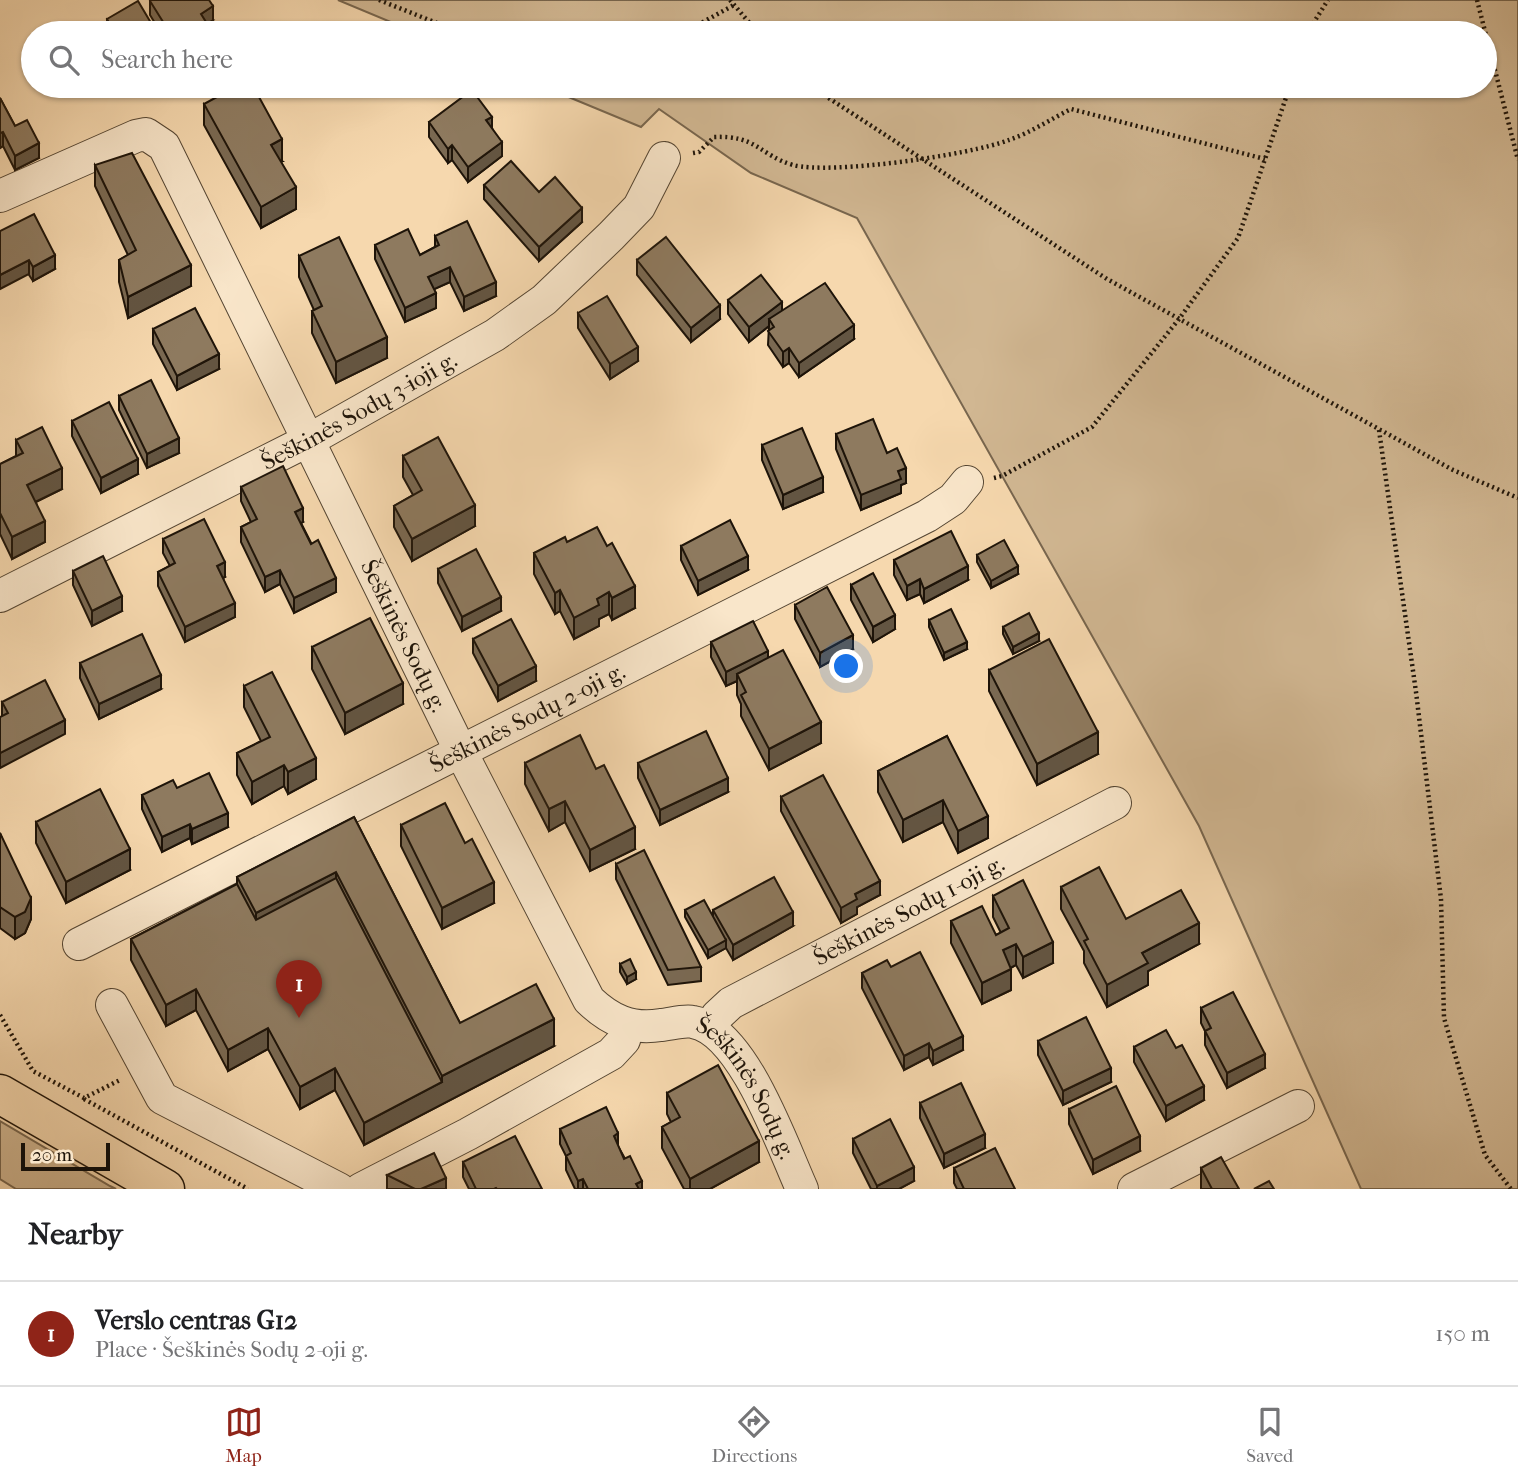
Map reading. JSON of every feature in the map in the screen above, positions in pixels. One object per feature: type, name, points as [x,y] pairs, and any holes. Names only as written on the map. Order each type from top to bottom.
[{"type":"highway","points":[[0,1094],[165,1189]]},
{"type":"street","name":"Šeškinės Sodų g.","points":[[0,196],[136,136],[146,134],[156,138],[164,146],[461,752],[589,1000],[613,1020],[628,1025],[654,1026],[692,1021],[711,1028],[735,1051],[747,1070],[802,1189]]},
{"type":"street","name":"Šeškinės Sodų 3-ioji g.","points":[[0,596],[309,440],[495,335],[544,300],[639,207],[664,158]]},
{"type":"street","name":"Šeškinės Sodų 2-oji g.","points":[[79,944],[927,516],[953,499],[967,482]]},
{"type":"street","name":"Šeškinės Sodų 1-oji g.","points":[[711,1028],[717,1016],[731,1003],[1115,803]]},
{"type":"street","points":[[112,1005],[162,1098],[339,1189]]},
{"type":"street","points":[[360,1189],[468,1134],[611,1054],[624,1040],[628,1025]]},
{"type":"street","points":[[1134,1189],[1298,1106]]},
{"type":"path","points":[[379,0],[432,21]]},
{"type":"path","points":[[1315,21],[1328,0]]},
{"type":"path","points":[[1477,0],[1482,21]]},
{"type":"path","points":[[702,21],[732,2],[748,21]]},
{"type":"path","points":[[1497,78],[1518,160]]},
{"type":"path","points":[[829,98],[1107,279],[1453,470],[1518,498]]},
{"type":"path","points":[[967,482],[1002,476],[1092,428],[1179,319],[1238,238],[1286,98]]},
{"type":"path","points":[[699,152],[714,137],[738,136],[793,164],[843,167],[922,158],[1008,141],[1071,109],[1265,159]]},
{"type":"path","points":[[1379,429],[1416,692],[1441,899],[1444,1018],[1485,1155],[1511,1189]]},
{"type":"path","points":[[0,1015],[33,1071],[248,1189]]},
{"type":"path","points":[[84,1098],[145,1068]]},
{"type":"shaded area","points":[[338,0],[1518,0],[1518,1189],[1361,1189],[1199,826],[857,218],[751,173],[659,109],[641,127],[571,98],[1497,98],[1497,21],[388,21]]},
{"type":"shaded area","points":[[0,1121],[116,1189],[16,1189],[0,1179]]},
{"type":"building","points":[[209,0],[213,6],[201,14],[205,21],[162,21],[150,1]]},
{"type":"building","points":[[138,1],[150,21],[108,21],[107,19]]},
{"type":"building","points":[[0,98],[15,126],[27,120],[39,143],[15,156],[3,132],[0,133]]},
{"type":"building","points":[[215,98],[260,98],[282,139],[271,145],[296,187],[261,207],[204,104]]},
{"type":"building","points":[[461,98],[478,98],[492,117],[486,120],[502,142],[468,167],[452,145],[448,149],[429,122]]},
{"type":"building","points":[[132,153],[191,265],[128,297],[119,260],[136,250],[95,165]]},
{"type":"building","points":[[511,161],[539,192],[555,177],[582,208],[539,247],[484,185]]},
{"type":"building","points":[[34,214],[55,255],[33,267],[29,260],[0,275],[0,231]]},
{"type":"building","points":[[467,221],[496,282],[464,297],[450,267],[428,277],[436,293],[405,308],[375,245],[408,229],[420,255],[439,245],[435,236]]},
{"type":"building","points":[[339,237],[387,337],[336,362],[312,311],[322,306],[299,256]]},
{"type":"building","points":[[666,237],[720,305],[691,328],[637,260]]},
{"type":"building","points":[[761,275],[782,302],[749,327],[728,300]]},
{"type":"building","points":[[825,283],[854,325],[799,363],[789,348],[783,352],[768,331],[774,327],[769,319]]},
{"type":"building","points":[[607,296],[638,347],[610,364],[578,313]]},
{"type":"building","points":[[195,308],[219,354],[177,376],[153,329]]},
{"type":"building","points":[[151,380],[179,438],[147,454],[119,396]]},
{"type":"building","points":[[109,402],[138,459],[101,478],[72,421]]},
{"type":"building","points":[[873,419],[887,453],[897,448],[906,468],[898,471],[901,479],[861,495],[836,434]]},
{"type":"building","points":[[42,427],[62,468],[27,485],[45,521],[12,537],[0,513],[0,464],[23,453],[16,440]]},
{"type":"building","points":[[802,428],[823,477],[783,495],[762,445]]},
{"type":"building","points":[[438,437],[475,505],[412,539],[394,506],[422,490],[403,456]]},
{"type":"building","points":[[283,466],[303,508],[295,512],[311,544],[318,540],[336,578],[294,598],[280,570],[265,577],[241,527],[257,519],[241,487]]},
{"type":"building","points":[[204,519],[225,562],[217,566],[235,603],[185,627],[158,572],[175,563],[163,539]]},
{"type":"building","points":[[730,520],[748,556],[698,581],[681,546]]},
{"type":"building","points":[[597,527],[607,546],[612,543],[635,586],[612,598],[609,592],[597,599],[599,605],[574,618],[560,590],[555,593],[534,553],[565,537],[567,542]]},
{"type":"building","points":[[951,531],[968,566],[924,589],[920,579],[907,586],[894,560]]},
{"type":"building","points":[[1004,540],[1018,566],[991,581],[977,555]]},
{"type":"building","points":[[476,549],[501,597],[462,617],[438,569]]},
{"type":"building","points":[[103,556],[122,596],[92,611],[73,571]]},
{"type":"building","points":[[873,573],[895,615],[873,627],[851,585]]},
{"type":"building","points":[[827,587],[853,635],[820,653],[795,605]]},
{"type":"building","points":[[951,609],[967,642],[944,653],[929,620]]},
{"type":"building","points":[[1029,613],[1039,633],[1013,647],[1003,627]]},
{"type":"building","points":[[370,618],[403,683],[345,713],[312,647]]},
{"type":"building","points":[[511,619],[536,666],[498,686],[473,639]]},
{"type":"building","points":[[753,621],[768,651],[726,672],[711,642]]},
{"type":"building","points":[[142,634],[161,675],[99,704],[80,663]]},
{"type":"building","points":[[1049,639],[1098,732],[1037,764],[989,670]]},
{"type":"building","points":[[783,650],[821,722],[769,749],[741,695],[746,692],[737,674]]},
{"type":"building","points":[[272,672],[316,758],[288,772],[284,765],[252,782],[237,753],[270,737],[244,686]]},
{"type":"building","points":[[45,680],[65,720],[0,753],[0,717],[8,713],[2,702]]},
{"type":"building","points":[[706,731],[728,778],[660,810],[638,763]]},
{"type":"building","points":[[580,735],[596,769],[604,765],[635,827],[590,850],[565,801],[549,809],[525,763]]},
{"type":"building","points":[[947,736],[988,816],[958,831],[943,800],[903,820],[878,771]]},
{"type":"building","points":[[209,773],[228,813],[192,829],[190,824],[162,837],[142,795],[173,780],[177,788]]},
{"type":"building","points":[[823,775],[880,881],[855,894],[857,899],[841,908],[781,797]]},
{"type":"building","points":[[100,789],[130,849],[66,882],[36,822]]},
{"type":"building","points":[[445,803],[465,843],[472,839],[494,882],[442,908],[401,825]]},
{"type":"building","points":[[354,817],[460,1023],[536,984],[554,1019],[442,1076],[336,872],[256,913],[237,877]]},
{"type":"building","points":[[0,833],[31,898],[25,912],[15,917],[0,907]]},
{"type":"building","points":[[644,850],[701,967],[668,970],[616,864]]},
{"type":"building","points":[[1099,867],[1126,919],[1181,890],[1199,923],[1142,953],[1148,963],[1107,985],[1084,941],[1088,939],[1061,887]]},
{"type":"building","points":[[774,877],[793,912],[733,945],[713,910]]},
{"type":"building","points":[[336,878],[442,1082],[364,1123],[335,1068],[300,1087],[268,1028],[228,1050],[196,989],[166,1005],[131,939],[237,884],[256,920]]},
{"type":"building","points":[[1023,880],[1053,942],[1023,957],[1016,944],[1003,950],[1011,969],[982,983],[951,921],[982,906],[996,935],[1009,928],[993,896]]},
{"type":"building","points":[[704,900],[726,940],[708,950],[685,910]]},
{"type":"building","points":[[920,952],[963,1036],[933,1051],[929,1043],[904,1056],[862,973],[887,960],[891,967]]},
{"type":"building","points":[[630,959],[636,972],[627,977],[620,964]]},
{"type":"building","points":[[1233,992],[1265,1054],[1227,1073],[1205,1031],[1211,1028],[1201,1008]]},
{"type":"building","points":[[1086,1017],[1111,1068],[1063,1091],[1038,1041]]},
{"type":"building","points":[[1166,1030],[1176,1048],[1182,1045],[1204,1086],[1166,1106],[1134,1047]]},
{"type":"building","points":[[718,1065],[759,1141],[690,1179],[662,1127],[680,1117],[667,1093]]},
{"type":"building","points":[[961,1083],[985,1134],[944,1154],[920,1103]]},
{"type":"building","points":[[1116,1086],[1140,1136],[1093,1160],[1069,1109]]},
{"type":"building","points":[[606,1107],[618,1133],[614,1136],[624,1159],[630,1156],[642,1181],[636,1184],[639,1189],[588,1189],[583,1179],[578,1181],[566,1156],[571,1153],[560,1129]]},
{"type":"building","points":[[890,1119],[914,1167],[877,1186],[853,1139]]},
{"type":"building","points":[[515,1136],[542,1189],[476,1189],[463,1162]]},
{"type":"building","points":[[995,1148],[1015,1189],[964,1189],[954,1168]]},
{"type":"building","points":[[434,1153],[446,1178],[415,1189],[387,1175]]},
{"type":"building","points":[[1221,1157],[1239,1189],[1212,1189],[1201,1168]]},
{"type":"building","points":[[1269,1181],[1274,1189],[1254,1189]]},
{"type":"place","name":"Verslo centras G12","points":[[299,1018]]}]
